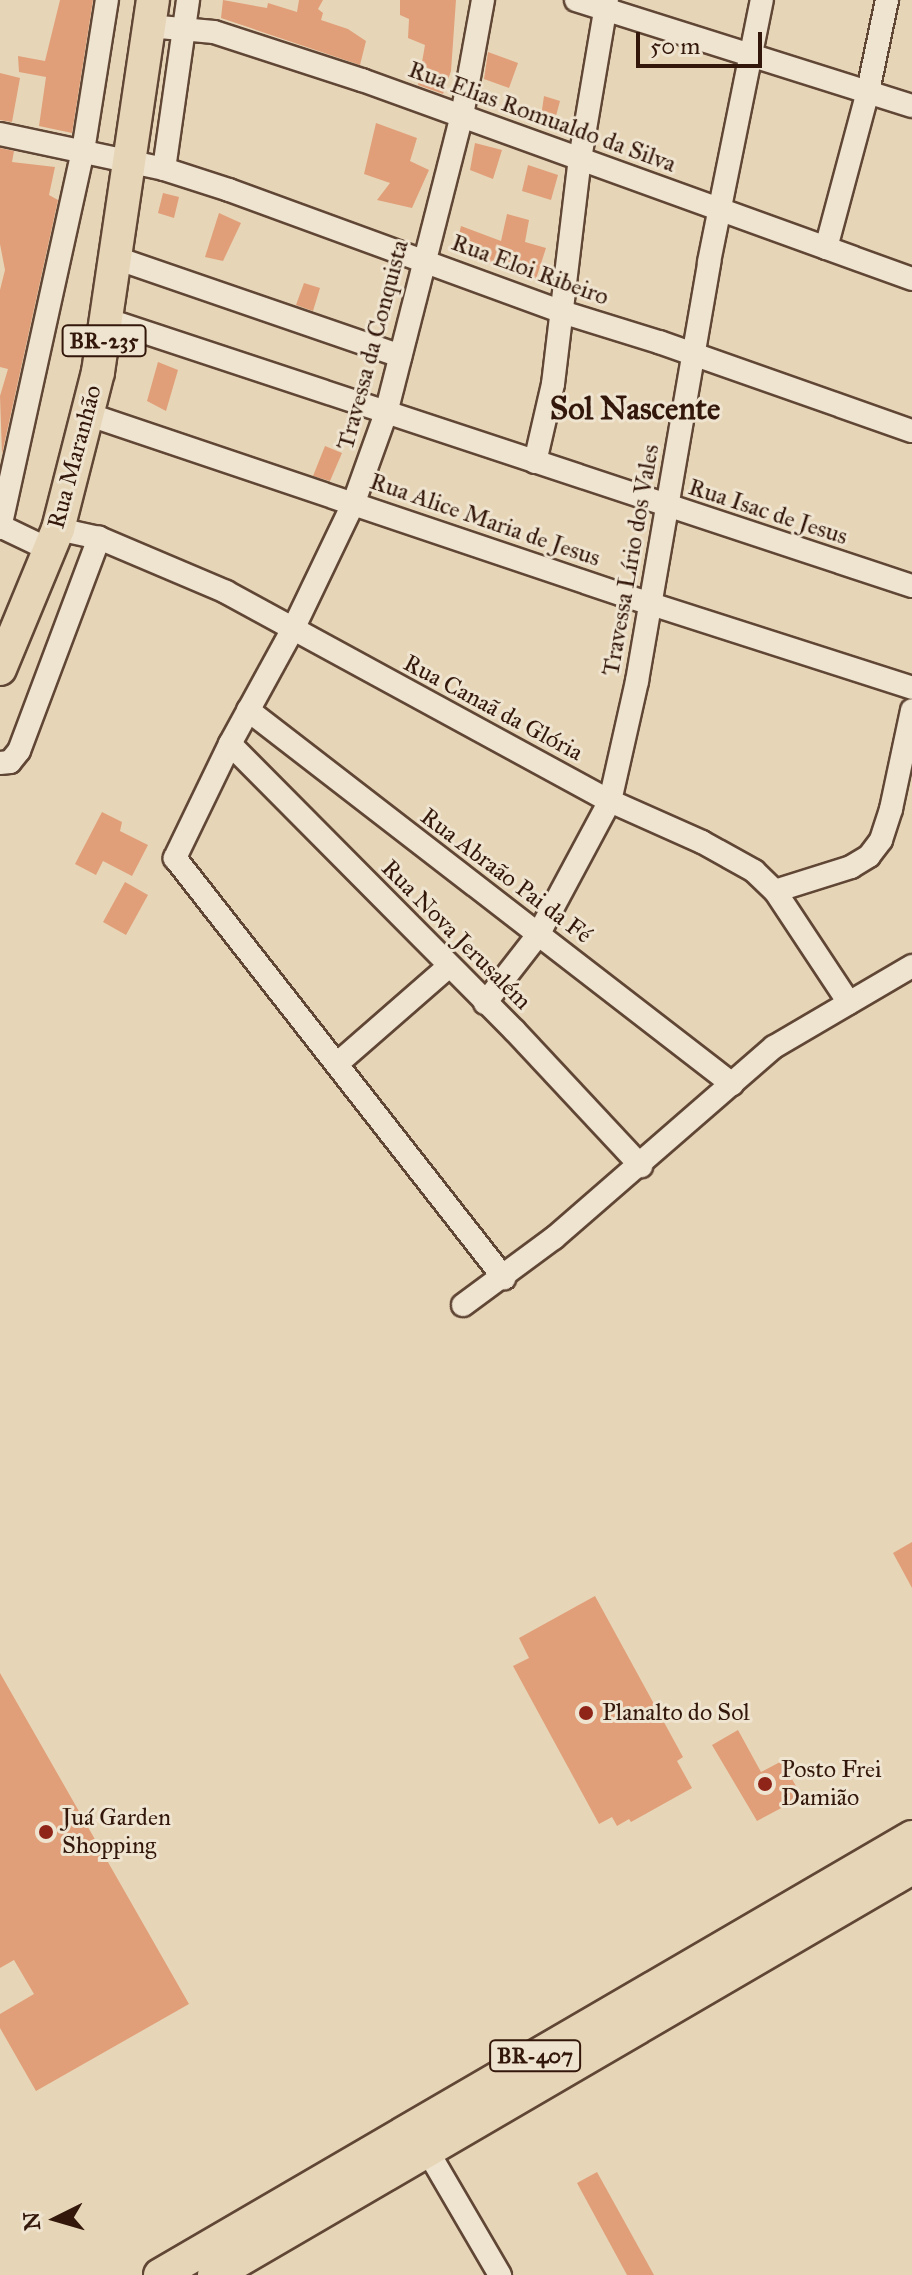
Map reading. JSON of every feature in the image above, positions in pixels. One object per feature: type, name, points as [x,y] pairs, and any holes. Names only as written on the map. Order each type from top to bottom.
[{"type":"highway","name":"Rua Maranhão","points":[[0,669],[53,539],[87,414],[108,320],[151,13]]},
{"type":"highway","name":"BR-407","points":[[160,2275],[912,1837]]},
{"type":"highway","name":"BR-407","points":[[214,2275],[912,1868]]},
{"type":"street","points":[[0,527],[83,151],[107,0]]},
{"type":"street","points":[[164,169],[188,0]]},
{"type":"street","name":"Travessa da Conquista","points":[[338,1063],[175,858],[230,744],[294,627],[354,502],[386,413],[462,115],[483,0]]},
{"type":"street","points":[[576,0],[606,4],[912,106]]},
{"type":"street","name":"Travessa Lírio dos Vales","points":[[485,1003],[538,935],[610,801],[623,751],[720,209],[762,0]]},
{"type":"street","points":[[826,248],[868,91],[887,0]]},
{"type":"street","points":[[535,462],[553,384],[580,159],[606,4]]},
{"type":"street","name":"Rua Elias Romualdo da Silva","points":[[151,13],[184,27],[214,32],[462,115],[912,279]]},
{"type":"street","name":"Rua Eloi Ribeiro","points":[[0,134],[164,169],[562,312],[912,431]]},
{"type":"street","points":[[116,258],[401,356]]},
{"type":"street","name":"Rua Isac de Jesus","points":[[108,320],[912,586]]},
{"type":"street","name":"Rua Alice Maria de Jesus","points":[[87,414],[158,441],[354,502],[427,530],[912,688]]},
{"type":"street","name":"Rua Canaã da Glória","points":[[0,527],[53,539],[99,538],[200,581],[294,627],[610,801],[724,853],[754,871],[775,891],[849,1003]]},
{"type":"street","points":[[0,763],[10,762],[19,751],[99,538]]},
{"type":"street","name":"Rua Abraão Pai da Fé","points":[[248,710],[538,935],[615,990],[732,1084]]},
{"type":"street","points":[[775,891],[851,867],[869,856],[881,840],[891,809],[912,710]]},
{"type":"street","name":"Rua Nova Jerusalém","points":[[230,744],[641,1166]]},
{"type":"street","points":[[463,1305],[504,1278],[641,1166],[774,1047],[912,966]]},
{"type":"street","points":[[448,967],[338,1063],[504,1278]]},
{"type":"street","points":[[427,2150],[500,2275]]},
{"type":"building","points":[[60,0],[93,0],[72,133],[39,126],[46,77],[19,72],[18,56],[45,61]]},
{"type":"building","points":[[223,0],[267,8],[268,3],[297,12],[299,0],[323,0],[318,9],[323,13],[321,20],[348,29],[366,41],[360,65],[221,18]]},
{"type":"building","points":[[400,0],[456,0],[451,71],[443,94],[418,85],[425,45],[408,38],[409,19],[400,15]]},
{"type":"building","points":[[488,52],[518,63],[509,88],[484,79]]},
{"type":"building","points":[[0,73],[20,78],[12,122],[0,120]]},
{"type":"building","points":[[544,96],[560,101],[553,127],[540,124]]},
{"type":"building","points":[[376,123],[417,138],[410,161],[429,170],[412,208],[377,200],[390,183],[364,174]]},
{"type":"building","points":[[475,143],[502,150],[493,179],[470,170]]},
{"type":"building","points":[[0,148],[14,151],[12,162],[55,167],[49,195],[58,200],[2,454],[0,396],[8,369],[0,367],[0,290],[5,270],[0,244]]},
{"type":"building","points":[[528,165],[558,175],[551,200],[522,191]]},
{"type":"building","points":[[163,193],[179,197],[174,218],[158,213]]},
{"type":"building","points":[[219,213],[241,223],[223,261],[205,257]]},
{"type":"building","points":[[507,214],[529,220],[525,242],[546,248],[536,279],[455,252],[461,226],[501,241]]},
{"type":"building","points":[[304,283],[320,288],[313,311],[296,305]]},
{"type":"building","points":[[158,362],[178,370],[166,411],[147,401]]},
{"type":"building","points":[[325,446],[342,453],[330,481],[313,476]]},
{"type":"building","points":[[102,812],[122,822],[120,831],[148,845],[132,876],[103,861],[96,875],[75,864]]},
{"type":"building","points":[[125,882],[148,895],[126,935],[103,922]]},
{"type":"building","points":[[912,1542],[912,1588],[893,1553]]},
{"type":"building","points":[[595,1596],[683,1757],[677,1761],[692,1788],[631,1822],[629,1819],[617,1826],[612,1817],[599,1824],[513,1666],[529,1658],[519,1638]]},
{"type":"building","name":"Juá Garden Shopping","points":[[0,1673],[189,2004],[36,2091],[0,2028],[0,2014],[34,1994],[14,1960],[0,1968]]},
{"type":"building","name":"Posto Frei Damião","points":[[738,1730],[761,1772],[782,1761],[802,1797],[757,1821],[712,1745]]},
{"type":"building","points":[[597,2172],[654,2275],[627,2275],[577,2183]]},
{"type":"place","name":"Planalto do Sol","points":[[586,1713]]},
{"type":"place","name":"Posto Frei Damião","points":[[765,1784]]},
{"type":"place","name":"Juá Garden Shopping","points":[[46,1832]]},
{"type":"district","name":"Sol Nascente","points":[[635,409]]}]
